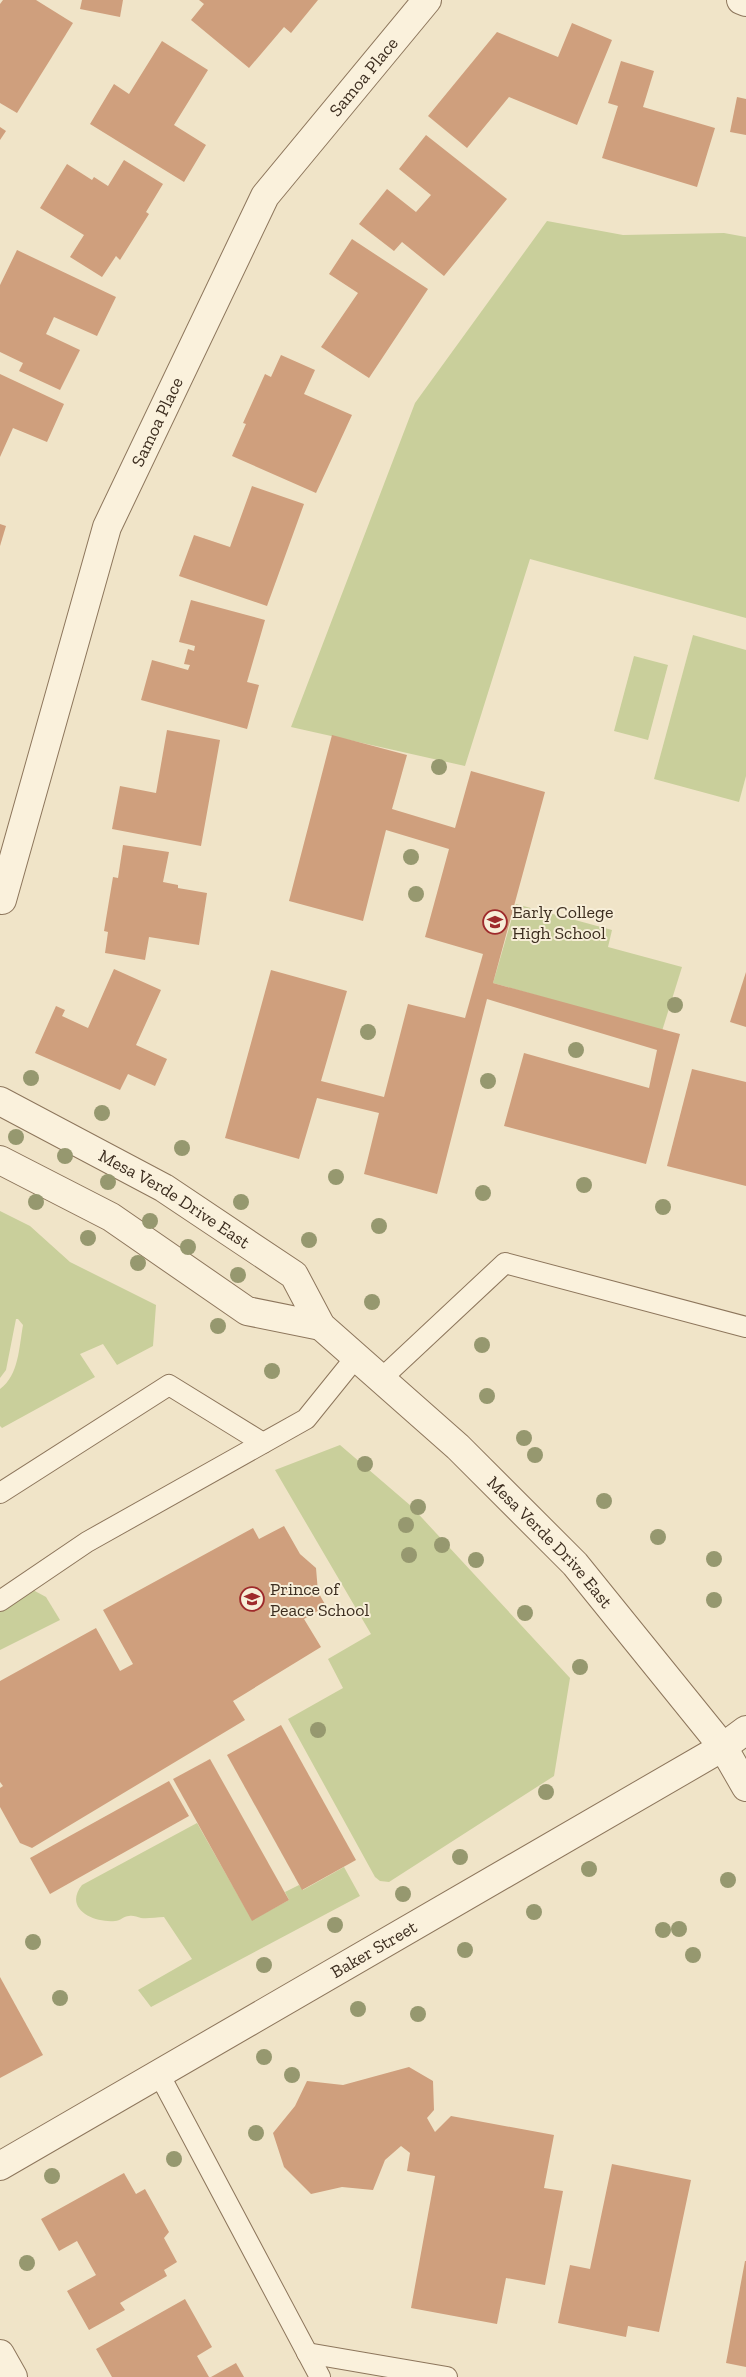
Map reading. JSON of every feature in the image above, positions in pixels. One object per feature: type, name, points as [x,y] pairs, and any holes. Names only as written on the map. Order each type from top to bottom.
[{"type":"street","name":"Samoa Place","points":[[2,900],[107,527],[265,196],[426,0]]},
{"type":"street","points":[[741,0],[746,2]]},
{"type":"street","name":"Mesa Verde Drive East","points":[[0,1101],[164,1188],[294,1275],[321,1326],[458,1447],[575,1564],[723,1747],[746,1787]]},
{"type":"street","points":[[0,1160],[111,1217],[247,1311],[321,1326]]},
{"type":"street","name":"Baker Street","points":[[0,2166],[723,1747],[746,1730]]},
{"type":"street","points":[[0,2354],[13,2377]]},
{"type":"lane","points":[[381,1379],[505,1263],[746,1327]]},
{"type":"lane","points":[[0,1601],[87,1542],[306,1419],[356,1357]]},
{"type":"lane","points":[[0,1493],[169,1385],[263,1443]]},
{"type":"lane","points":[[159,2074],[320,2377]]},
{"type":"lane","points":[[306,2353],[447,2377]]},
{"type":"green space","points":[[547,221],[623,235],[724,233],[746,237],[746,618],[530,559],[465,766],[291,727],[415,403]]},
{"type":"green space","points":[[693,635],[746,650],[746,776],[739,802],[654,779]]},
{"type":"green space","points":[[634,656],[668,665],[648,740],[614,731]]},
{"type":"green space","points":[[516,904],[612,930],[608,947],[682,967],[662,1031],[493,983]]},
{"type":"green space","points":[[0,1211],[30,1226],[70,1262],[156,1305],[153,1346],[117,1365],[103,1344],[80,1354],[95,1377],[2,1428],[0,1426],[0,1389],[15,1368],[23,1325],[16,1319],[6,1370],[0,1378]]},
{"type":"green space","points":[[340,1445],[411,1506],[570,1678],[554,1776],[389,1882],[380,1881],[375,1877],[288,1719],[343,1688],[328,1659],[371,1634],[275,1470]]},
{"type":"green space","points":[[33,1590],[46,1597],[60,1620],[0,1650],[0,1594]]},
{"type":"green space","points":[[197,1823],[252,1920],[289,1900],[285,1892],[299,1885],[303,1890],[344,1867],[360,1896],[151,2007],[138,1990],[192,1959],[164,1917],[144,1918],[130,1916],[117,1921],[98,1920],[84,1913],[79,1907],[76,1901],[77,1894],[82,1885]]},
{"type":"building","points":[[3,0],[36,0],[73,23],[17,113],[0,103],[0,4]]},
{"type":"building","points":[[82,0],[123,0],[120,17],[80,9]]},
{"type":"building","points":[[199,0],[318,0],[291,33],[284,27],[249,68],[191,20],[204,4]]},
{"type":"building","points":[[572,23],[612,40],[577,125],[509,97],[467,148],[428,116],[497,32],[558,57]]},
{"type":"building","points":[[162,41],[208,70],[174,125],[206,145],[184,182],[90,124],[114,84],[129,94]]},
{"type":"building","points":[[621,61],[654,71],[643,107],[715,128],[697,187],[602,158],[618,106],[608,103]]},
{"type":"building","points":[[737,97],[746,99],[746,135],[730,132]]},
{"type":"building","points":[[0,127],[6,131],[0,140]]},
{"type":"building","points":[[426,135],[507,199],[444,276],[402,242],[394,251],[359,224],[387,189],[416,212],[431,195],[399,169]]},
{"type":"building","points":[[124,160],[163,184],[146,212],[149,214],[120,260],[116,256],[102,277],[70,257],[84,235],[40,208],[67,164],[92,180],[94,177],[108,186]]},
{"type":"building","points":[[352,239],[428,289],[369,378],[321,347],[358,293],[329,274]]},
{"type":"building","points":[[17,250],[116,297],[97,336],[54,317],[46,334],[80,350],[60,390],[19,371],[23,363],[0,352],[0,285]]},
{"type":"building","points":[[281,355],[315,370],[304,394],[352,415],[316,493],[232,456],[246,424],[243,423],[265,374],[271,377]]},
{"type":"building","points":[[0,374],[64,404],[47,442],[13,428],[0,457]]},
{"type":"building","points":[[252,486],[304,504],[267,606],[179,576],[194,535],[230,547]]},
{"type":"building","points":[[0,524],[6,526],[0,546]]},
{"type":"building","points":[[191,600],[265,620],[247,682],[259,685],[247,729],[141,700],[152,660],[188,670],[190,665],[184,664],[188,649],[194,651],[195,646],[179,642]]},
{"type":"building","points":[[167,730],[220,740],[201,846],[112,829],[120,786],[156,793]]},
{"type":"building","points":[[332,735],[407,755],[392,809],[455,828],[471,771],[545,792],[493,983],[680,1034],[646,1164],[504,1126],[524,1053],[649,1088],[657,1050],[487,999],[437,1194],[364,1174],[379,1113],[317,1098],[299,1159],[225,1138],[271,970],[347,991],[321,1081],[384,1097],[408,1004],[465,1018],[483,954],[425,937],[449,849],[386,830],[363,921],[289,901]]},
{"type":"building","points":[[123,845],[169,852],[163,882],[178,885],[178,888],[207,893],[199,945],[149,937],[145,960],[105,953],[108,932],[104,931],[113,877],[118,878]]},
{"type":"building","points":[[114,969],[161,990],[136,1045],[167,1059],[155,1086],[128,1074],[120,1090],[35,1053],[56,1006],[65,1010],[62,1016],[88,1028]]},
{"type":"building","points":[[746,972],[746,1027],[730,1022]]},
{"type":"building","points":[[692,1069],[746,1082],[746,1186],[667,1166]]},
{"type":"building","points":[[284,1526],[300,1554],[316,1568],[318,1592],[326,1606],[304,1619],[321,1647],[233,1701],[245,1720],[32,1848],[20,1843],[0,1807],[0,1788],[3,1786],[0,1782],[0,1681],[96,1628],[120,1671],[133,1664],[103,1610],[253,1528],[259,1539]]},
{"type":"building","points":[[281,1725],[356,1860],[302,1890],[227,1755]]},
{"type":"building","points":[[210,1759],[289,1900],[252,1921],[173,1779]]},
{"type":"building","points":[[169,1781],[189,1816],[50,1894],[30,1858]]},
{"type":"building","points":[[0,1977],[43,2055],[0,2078]]},
{"type":"building","points":[[409,2067],[433,2081],[434,2110],[427,2118],[435,2132],[451,2116],[554,2135],[544,2188],[563,2191],[545,2285],[506,2278],[497,2324],[411,2308],[435,2176],[407,2171],[410,2153],[401,2146],[385,2160],[373,2190],[342,2187],[311,2194],[284,2167],[273,2133],[295,2106],[307,2081],[343,2085]]},
{"type":"building","points":[[612,2164],[691,2180],[659,2332],[628,2326],[626,2337],[558,2323],[570,2265],[590,2269]]},
{"type":"building","points":[[124,2173],[136,2194],[145,2189],[169,2232],[164,2238],[177,2262],[164,2270],[167,2276],[120,2303],[125,2310],[89,2330],[67,2291],[96,2275],[77,2241],[59,2251],[41,2219]]},
{"type":"building","points":[[746,2261],[746,2367],[726,2363]]},
{"type":"building","points":[[185,2299],[212,2347],[197,2356],[209,2377],[112,2377],[96,2349]]},
{"type":"building","points":[[236,2363],[244,2377],[211,2377]]},
{"type":"place","name":"Early College High School","points":[[495,922]]},
{"type":"place","name":"Prince of Peace School","points":[[252,1599]]}]
